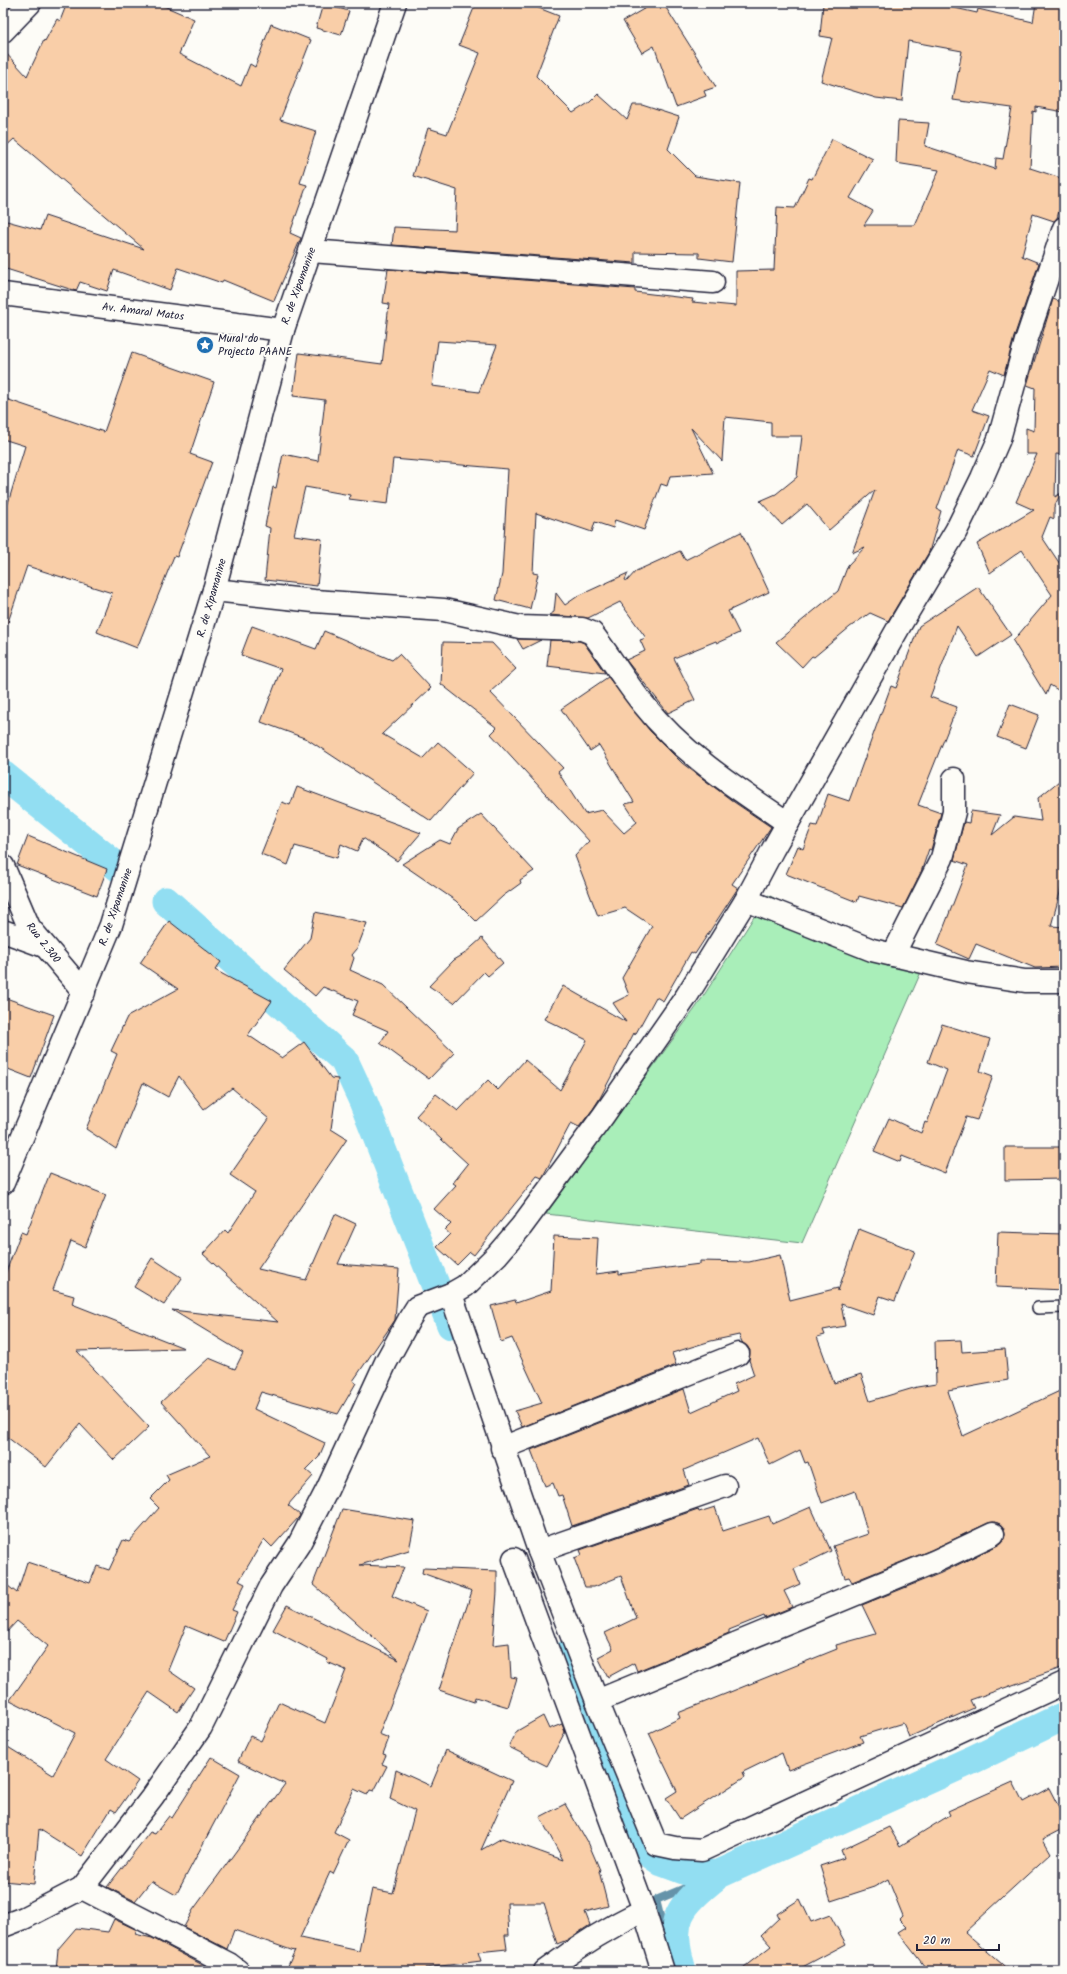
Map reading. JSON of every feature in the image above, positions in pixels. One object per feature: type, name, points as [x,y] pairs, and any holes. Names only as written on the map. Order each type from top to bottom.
[{"type":"street","points":[[3,31],[30,3]]},
{"type":"street","name":"R. de Xipamanine","points":[[3,1183],[112,926],[214,590],[283,330],[395,3]]},
{"type":"street","points":[[3,1926],[24,1918],[82,1888],[153,1796],[201,1727],[271,1586],[299,1544],[327,1490],[386,1362],[417,1307],[451,1294],[465,1286],[497,1255],[521,1227],[603,1116],[682,1003],[746,900],[900,625],[956,531],[999,439],[1026,341],[1064,228]]},
{"type":"street","points":[[311,251],[713,282]]},
{"type":"street","name":"Av. Amaral Matos","points":[[3,294],[283,330]]},
{"type":"street","points":[[214,590],[314,601],[444,610],[520,627],[582,629],[592,633],[643,705],[666,729],[717,775],[788,823]]},
{"type":"street","points":[[893,955],[942,858],[954,812],[954,779]]},
{"type":"street","name":"Rua 2.300","points":[[3,866],[29,927],[84,992]]},
{"type":"street","points":[[746,900],[872,950],[966,972],[1025,981],[1064,981]]},
{"type":"street","points":[[3,931],[44,946]]},
{"type":"street","points":[[451,1294],[502,1448],[539,1551],[597,1701],[656,1844],[675,1848],[702,1850],[1064,1683]]},
{"type":"street","points":[[502,1448],[738,1354]]},
{"type":"street","points":[[539,1551],[725,1486]]},
{"type":"street","points":[[597,1701],[936,1561],[994,1534]]},
{"type":"street","points":[[514,1559],[644,1910],[663,1971]]},
{"type":"street","points":[[82,1888],[229,1964],[238,1971]]},
{"type":"street","points":[[545,1971],[574,1950],[624,1919],[644,1910]]},
{"type":"lane","points":[[1038,1308],[1064,1307]]},
{"type":"green space","points":[[768,895],[921,972],[802,1243],[546,1214],[697,1006]]},
{"type":"building","points":[[67,3],[157,3],[194,19],[179,54],[241,86],[250,64],[255,67],[271,24],[311,40],[280,120],[316,131],[300,183],[307,185],[290,233],[301,238],[274,301],[223,280],[222,283],[178,268],[170,290],[114,270],[107,291],[80,282],[76,291],[3,268],[3,220],[40,230],[45,216],[144,249],[14,139],[3,149],[3,50],[27,76],[44,40],[45,41],[57,19],[60,21]]},
{"type":"building","points":[[476,3],[526,3],[559,16],[536,76],[573,113],[590,102],[598,94],[627,120],[633,105],[642,105],[679,117],[668,149],[695,176],[740,183],[732,262],[699,258],[699,253],[635,252],[635,263],[392,245],[394,227],[455,230],[457,190],[413,176],[428,128],[447,134],[480,53],[459,45]]},
{"type":"building","points":[[654,3],[663,3],[716,87],[704,91],[706,96],[676,107],[654,46],[642,53],[623,21]]},
{"type":"building","points":[[854,3],[933,3],[977,13],[978,9],[1033,22],[1036,3],[1064,3],[1064,112],[1036,107],[1036,112],[1033,111],[1030,168],[1064,179],[1064,195],[1057,218],[1054,221],[1033,214],[1022,256],[1039,263],[1014,337],[1004,375],[990,369],[972,410],[989,416],[974,456],[958,450],[937,509],[941,511],[929,552],[888,621],[870,613],[850,627],[814,657],[812,656],[802,667],[776,642],[838,591],[848,565],[865,547],[852,553],[875,490],[829,530],[807,504],[782,525],[760,501],[776,494],[797,477],[802,436],[771,436],[771,422],[725,417],[722,461],[691,428],[713,473],[670,476],[667,486],[661,484],[644,530],[615,520],[613,528],[595,522],[592,532],[536,513],[533,573],[538,574],[530,609],[496,600],[502,574],[508,469],[393,459],[388,504],[349,499],[350,495],[305,487],[294,535],[322,539],[317,586],[265,580],[270,528],[265,526],[273,487],[276,488],[283,454],[318,461],[325,400],[293,396],[299,353],[382,364],[389,304],[383,303],[388,269],[635,289],[635,292],[693,299],[692,302],[736,306],[736,271],[774,270],[777,207],[795,208],[809,178],[812,179],[832,139],[873,159],[850,198],[873,211],[864,225],[915,225],[939,170],[896,163],[898,121],[929,123],[925,146],[995,169],[996,158],[1003,159],[1012,108],[953,100],[962,51],[908,41],[902,101],[876,98],[821,81],[832,38],[820,36],[823,4],[854,7]],"holes":[[[438,341],[497,345],[479,392],[432,386]]]},
{"type":"building","points":[[323,4],[349,11],[341,35],[316,28]]},
{"type":"building","points":[[1053,299],[1064,303],[1064,455],[1056,454],[1055,497],[1061,493],[1054,507],[1054,519],[1050,517],[1042,537],[1064,570],[1064,694],[1050,685],[1046,695],[1013,641],[1052,595],[1022,550],[990,573],[977,544],[1034,510],[1016,502],[1037,454],[1026,454],[1026,428],[1034,431],[1035,388],[1027,385]]},
{"type":"building","points":[[132,353],[214,382],[190,454],[212,462],[177,557],[174,556],[137,648],[97,632],[112,593],[27,566],[7,625],[3,624],[3,520],[25,446],[3,439],[3,398],[104,432]]},
{"type":"building","points":[[741,532],[769,592],[728,611],[739,633],[717,643],[716,641],[674,658],[695,700],[668,713],[626,660],[645,651],[640,640],[646,638],[620,602],[588,618],[549,615],[554,612],[556,593],[565,605],[578,596],[628,573],[625,580],[627,581],[636,571],[680,551],[685,560]]},
{"type":"building","points":[[978,587],[1011,635],[978,657],[957,626],[930,697],[957,707],[918,805],[941,813],[931,850],[929,849],[921,872],[903,908],[859,896],[857,902],[786,874],[798,846],[803,849],[812,825],[817,826],[828,794],[849,801],[891,686],[896,688],[919,626]]},
{"type":"building","points":[[252,626],[316,649],[324,631],[392,660],[399,654],[431,688],[382,734],[423,758],[438,742],[473,773],[431,821],[307,739],[261,722],[281,669],[241,655]]},
{"type":"building","points":[[517,639],[520,639],[541,640],[523,649]]},
{"type":"building","points":[[550,640],[579,641],[584,643],[605,673],[547,666]]},
{"type":"building","points":[[443,642],[492,643],[516,669],[490,692],[563,768],[558,772],[585,814],[602,810],[624,833],[637,822],[625,804],[634,802],[599,745],[590,751],[561,709],[608,677],[650,731],[682,763],[734,802],[771,827],[732,884],[738,888],[695,954],[691,952],[663,1001],[656,997],[635,1035],[634,1033],[593,1109],[579,1127],[571,1123],[542,1178],[537,1176],[474,1255],[470,1252],[457,1265],[437,1247],[450,1234],[445,1230],[451,1224],[434,1209],[456,1185],[453,1183],[468,1164],[416,1116],[436,1094],[458,1111],[488,1080],[498,1090],[525,1060],[560,1090],[587,1040],[544,1019],[563,986],[626,1022],[613,1003],[629,995],[622,978],[652,926],[625,908],[598,916],[575,856],[589,841],[491,734],[497,728],[441,684]]},
{"type":"building","points":[[1010,704],[1039,715],[1026,748],[997,737]]},
{"type":"building","points":[[1064,777],[1064,878],[1051,926],[1064,927],[1064,967],[1035,968],[976,944],[969,959],[937,945],[968,865],[954,860],[964,822],[969,823],[971,811],[1000,815],[992,835],[1014,817],[1041,821],[1038,798]]},
{"type":"building","points":[[297,787],[421,833],[397,861],[363,838],[357,851],[341,844],[337,858],[295,846],[288,865],[261,854],[282,802],[290,805]]},
{"type":"building","points":[[481,814],[534,871],[520,880],[521,883],[503,896],[476,921],[456,901],[402,864],[440,840],[450,844],[458,829]]},
{"type":"building","points":[[28,836],[107,869],[97,896],[17,865]]},
{"type":"building","points":[[315,912],[367,923],[357,949],[352,955],[354,958],[350,970],[383,985],[454,1053],[429,1079],[380,1043],[388,1031],[352,1015],[358,1001],[323,987],[315,996],[284,970],[310,938]]},
{"type":"building","points":[[169,921],[221,962],[215,970],[272,1001],[248,1035],[282,1058],[304,1042],[331,1078],[338,1079],[331,1129],[347,1139],[258,1269],[306,1280],[335,1214],[356,1224],[338,1264],[399,1269],[395,1320],[353,1381],[356,1383],[338,1414],[261,1392],[254,1409],[325,1443],[319,1457],[306,1470],[313,1476],[288,1505],[300,1515],[299,1517],[272,1547],[264,1539],[239,1581],[245,1584],[232,1610],[237,1612],[224,1642],[186,1626],[168,1670],[194,1688],[178,1712],[149,1692],[106,1759],[138,1781],[116,1812],[111,1809],[82,1856],[39,1829],[34,1884],[3,1881],[3,1744],[53,1775],[75,1733],[10,1700],[48,1646],[17,1621],[3,1636],[3,1582],[17,1593],[27,1562],[90,1583],[97,1566],[109,1570],[123,1540],[129,1542],[159,1508],[150,1499],[169,1480],[166,1475],[210,1456],[161,1402],[209,1358],[235,1369],[243,1353],[172,1310],[278,1322],[203,1254],[225,1230],[228,1233],[255,1192],[230,1175],[269,1119],[232,1088],[204,1109],[179,1076],[168,1097],[143,1083],[116,1149],[86,1129],[117,1054],[111,1051],[127,1017],[178,989],[140,963]]},
{"type":"building","points":[[482,938],[503,963],[488,976],[484,972],[454,1003],[429,986],[454,960],[464,954]]},
{"type":"building","points":[[3,997],[54,1015],[31,1078],[3,1067]]},
{"type":"building","points":[[942,1024],[990,1039],[980,1071],[993,1076],[977,1120],[966,1117],[945,1173],[902,1156],[900,1162],[874,1151],[889,1118],[921,1133],[925,1122],[927,1123],[947,1070],[928,1062]]},
{"type":"building","points":[[1005,1147],[1064,1147],[1064,1179],[1005,1180]]},
{"type":"building","points":[[50,1173],[106,1195],[85,1247],[71,1241],[53,1290],[74,1296],[72,1304],[184,1348],[77,1351],[149,1427],[114,1460],[80,1424],[46,1467],[3,1434],[3,1280],[21,1232],[26,1234]]},
{"type":"building","points":[[859,1229],[915,1251],[895,1301],[880,1296],[873,1315],[841,1304],[845,1326],[823,1330],[825,1335],[817,1337],[834,1383],[861,1374],[870,1401],[917,1387],[936,1384],[935,1341],[961,1340],[962,1352],[1005,1349],[1008,1380],[948,1391],[963,1436],[1064,1389],[1064,1667],[970,1700],[974,1708],[909,1737],[903,1723],[860,1736],[863,1742],[788,1770],[782,1753],[743,1772],[745,1777],[680,1819],[666,1798],[677,1791],[649,1733],[680,1718],[678,1713],[837,1649],[836,1645],[876,1634],[862,1605],[941,1573],[998,1545],[1003,1541],[1005,1535],[1004,1529],[1000,1524],[994,1522],[988,1523],[931,1550],[852,1582],[849,1577],[845,1578],[833,1546],[868,1534],[855,1491],[822,1503],[808,1462],[805,1463],[800,1450],[770,1465],[758,1438],[684,1470],[689,1485],[572,1526],[562,1495],[558,1496],[553,1483],[545,1486],[531,1450],[684,1389],[691,1412],[737,1391],[734,1384],[754,1375],[749,1360],[750,1350],[742,1342],[739,1335],[711,1341],[672,1353],[676,1365],[522,1427],[515,1411],[542,1403],[512,1338],[501,1342],[491,1306],[515,1300],[516,1303],[551,1291],[554,1236],[598,1238],[596,1274],[619,1271],[619,1274],[700,1264],[700,1261],[749,1262],[780,1255],[790,1300],[838,1288],[838,1291]]},
{"type":"building","points":[[998,1232],[1064,1234],[1064,1290],[996,1287]]},
{"type":"building","points":[[152,1258],[182,1278],[164,1305],[134,1287]]},
{"type":"building","points":[[715,1507],[723,1531],[769,1516],[772,1524],[811,1507],[831,1551],[794,1569],[800,1584],[784,1591],[792,1607],[729,1630],[729,1633],[637,1671],[634,1663],[608,1677],[598,1657],[613,1649],[605,1633],[636,1618],[621,1576],[594,1587],[585,1587],[574,1558],[582,1555],[580,1550],[698,1509],[699,1512]]},
{"type":"building","points":[[342,1509],[415,1521],[409,1550],[360,1565],[404,1567],[392,1596],[427,1611],[379,1734],[389,1738],[383,1754],[386,1755],[382,1764],[387,1766],[374,1791],[370,1790],[367,1795],[354,1789],[334,1832],[349,1840],[333,1874],[330,1872],[300,1938],[359,1951],[372,1889],[393,1893],[415,1811],[390,1799],[396,1770],[431,1786],[446,1750],[512,1781],[481,1850],[502,1838],[563,1860],[540,1817],[565,1804],[588,1842],[600,1870],[608,1906],[585,1912],[590,1925],[567,1940],[557,1944],[544,1903],[507,1903],[509,1935],[505,1935],[507,1949],[478,1952],[481,1961],[425,1968],[425,1970],[287,1968],[295,1950],[294,1951],[234,1930],[227,1949],[184,1927],[193,1910],[285,1784],[238,1761],[250,1736],[261,1741],[279,1702],[325,1723],[346,1670],[327,1662],[328,1659],[273,1630],[287,1605],[399,1660],[313,1584]]},
{"type":"building","points":[[423,1568],[497,1571],[493,1645],[509,1643],[511,1677],[517,1678],[508,1707],[475,1697],[474,1702],[439,1690],[472,1591],[422,1573]]},
{"type":"building","points":[[543,1716],[549,1729],[562,1724],[565,1732],[547,1766],[509,1747],[517,1731]]},
{"type":"building","points":[[211,1757],[240,1774],[176,1895],[151,1881],[135,1901],[107,1887],[150,1832],[155,1834],[169,1816],[172,1818]]},
{"type":"building","points":[[1013,1782],[1023,1802],[1049,1788],[1064,1817],[1064,1828],[1043,1839],[1051,1853],[965,1932],[1010,1971],[928,1971],[898,1932],[906,1927],[899,1920],[903,1916],[888,1879],[874,1887],[831,1901],[820,1866],[844,1858],[841,1850],[889,1827],[900,1846],[950,1815],[948,1811]]},
{"type":"building","points":[[800,1899],[811,1922],[830,1915],[846,1944],[795,1971],[739,1971],[771,1946],[761,1935],[779,1918],[777,1914]]},
{"type":"building","points":[[114,1919],[137,1930],[135,1934],[152,1938],[212,1971],[56,1971],[58,1949],[76,1928],[108,1932]]},
{"type":"waterway","points":[[3,775],[124,872]]},
{"type":"waterway","points":[[166,901],[344,1060],[363,1101],[451,1325]]},
{"type":"waterway","points":[[568,1654],[636,1844],[662,1862],[697,1875],[719,1874]]},
{"type":"waterway","points":[[682,1971],[676,1938],[676,1926],[680,1915],[685,1905],[705,1885],[719,1874],[972,1760],[1064,1716]]},
{"type":"waterway","points":[[674,1971],[656,1900],[719,1874]]},
{"type":"place","name":"Mural do Projecto PAANE","points":[[205,345]]}]
